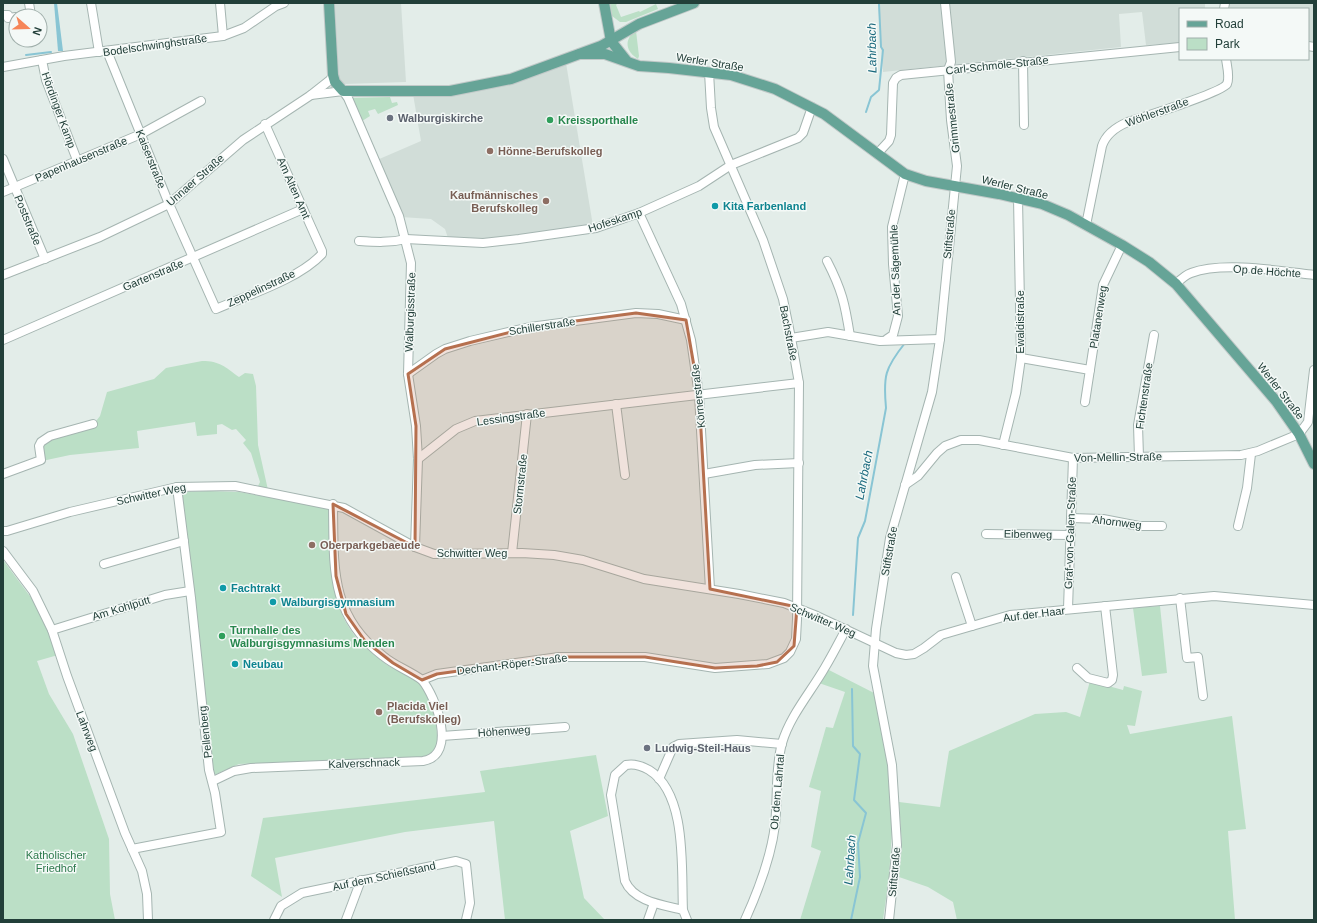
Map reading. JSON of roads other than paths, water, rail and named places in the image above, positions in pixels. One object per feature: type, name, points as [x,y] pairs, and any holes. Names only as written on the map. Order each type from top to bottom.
[{"type":"main road","points":[[329,3],[333,75],[335,82],[343,90]]},
{"type":"main road","points":[[604,3],[611,41],[631,64]]},
{"type":"main road","name":"Werler Straße","points":[[343,90],[450,91],[511,79],[580,54],[611,41],[639,24],[694,3]]},
{"type":"main road","points":[[606,18],[614,26],[628,31],[624,37],[622,46],[631,64]]},
{"type":"main road","points":[[580,54],[602,36],[606,18]]},
{"type":"main road","name":"Werler Straße","points":[[580,54],[605,54],[639,66],[731,75],[775,89],[824,114],[904,174],[926,181],[1018,198],[1056,210],[1122,245],[1149,262],[1176,284],[1276,401],[1299,434],[1314,464]]},
{"type":"street","name":"Kaiserstraße","points":[[91,3],[103,52],[141,134],[192,258],[216,309]]},
{"type":"street","points":[[220,3],[223,36]]},
{"type":"street","name":"Bodelschwinghstraße","points":[[3,67],[42,60],[223,36],[244,28],[276,6],[284,3]]},
{"type":"street","name":"Grimmestraße","points":[[945,3],[950,62],[948,70],[951,120],[957,166],[955,186]]},
{"type":"street","name":"Carl-Schmöle-Straße","points":[[877,154],[889,141],[891,135],[893,83],[896,78],[901,75],[1023,61],[1179,47]]},
{"type":"street","name":"Hördinger Kamp","points":[[42,60],[46,80],[77,160]]},
{"type":"street","name":"Wöhlerstraße","points":[[1086,225],[1102,146],[1108,134],[1128,122],[1221,88],[1227,83],[1226,60]]},
{"type":"street","name":"Bodelschwinghstraße","points":[[3,61],[18,64]]},
{"type":"street","points":[[1023,61],[1024,125]]},
{"type":"street","name":"Bachstraße","points":[[709,72],[711,108],[714,127],[763,240],[783,299],[799,383],[797,607]]},
{"type":"street","name":"Unnaer Straße","points":[[3,275],[132,223],[169,204],[221,158],[265,124],[312,94],[330,80],[333,75]]},
{"type":"street","name":"Unnaer Straße","points":[[312,94],[343,90]]},
{"type":"street","name":"Walburgisstraße","points":[[343,90],[348,98],[399,216],[411,263],[408,374],[416,426],[418,459],[415,547]]},
{"type":"street","name":"Papenhausenstraße","points":[[3,192],[141,134],[201,102]]},
{"type":"street","name":"Hofeskamp","points":[[359,241],[382,242],[406,239],[483,243],[519,240],[596,228],[639,213],[699,186],[731,165],[798,138],[803,133],[812,107]]},
{"type":"street","name":"Am Alten Amt","points":[[265,124],[322,251]]},
{"type":"street","name":"Poststraße","points":[[3,159],[45,259]]},
{"type":"street","name":"An der Sägemühle","points":[[887,340],[892,335],[898,316],[893,264],[892,227],[904,174]]},
{"type":"street","name":"Stiftstraße","points":[[889,920],[897,845],[892,765],[873,666],[874,642],[890,538],[932,392],[940,339],[955,186]]},
{"type":"street","name":"Ewaldistraße","points":[[1004,446],[1016,393],[1021,358],[1018,198]]},
{"type":"street","name":"Gartenstraße","points":[[3,340],[303,209]]},
{"type":"street","name":"Körnerstraße","points":[[639,213],[681,304],[691,340],[699,395],[710,589]]},
{"type":"street","name":"Platanenweg","points":[[1085,402],[1103,285],[1107,273],[1122,245]]},
{"type":"street","name":"Zeppelinstraße","points":[[216,309],[285,279],[320,256],[322,251]]},
{"type":"street","points":[[828,261],[845,300],[850,336]]},
{"type":"street","name":"Op de Höchte","points":[[1176,284],[1191,273],[1226,268],[1264,269],[1314,274]]},
{"type":"street","name":"Schillerstraße","points":[[408,374],[445,349],[470,341],[530,327],[636,313],[658,314],[686,320]]},
{"type":"street","points":[[791,338],[828,332],[880,341],[940,339]]},
{"type":"street","name":"Fichtenstraße","points":[[1139,456],[1138,425],[1154,335]]},
{"type":"street","points":[[1021,358],[1090,370]]},
{"type":"street","points":[[1299,434],[1308,422],[1314,370]]},
{"type":"street","name":"Lessingstraße","points":[[418,459],[446,436],[466,424],[486,419],[799,383]]},
{"type":"street","points":[[616,404],[625,476]]},
{"type":"street","name":"Stormstraße","points":[[512,553],[527,414]]},
{"type":"street","points":[[3,474],[41,460],[38,446],[45,438],[93,424]]},
{"type":"street","name":"Von-Mellin-Straße","points":[[905,485],[918,476],[937,453],[953,442],[968,439],[1073,458],[1251,454],[1299,434]]},
{"type":"street","points":[[1238,526],[1248,488],[1251,454]]},
{"type":"street","name":"Graf-von-Galen-Straße","points":[[1068,609],[1073,458]]},
{"type":"street","points":[[704,474],[755,465],[799,463]]},
{"type":"street","name":"Schwitter Weg","points":[[3,531],[70,512],[177,487],[235,486],[333,504],[354,513],[415,547],[434,554],[512,553],[542,554],[570,558],[644,579],[746,595],[797,607],[874,642]]},
{"type":"street","name":"Pellenberg","points":[[132,849],[221,832],[209,770],[190,591],[177,487]]},
{"type":"street","points":[[333,504],[336,576],[346,614],[365,641],[388,660],[422,680]]},
{"type":"street","name":"Ahornweg","points":[[1071,518],[1103,519],[1139,526],[1162,526]]},
{"type":"street","name":"Eibenweg","points":[[986,534],[1070,535]]},
{"type":"street","points":[[104,564],[184,542]]},
{"type":"street","name":"Lahrweg","points":[[3,551],[33,591],[52,630],[67,676],[144,878],[148,920]]},
{"type":"street","points":[[956,578],[972,626]]},
{"type":"street","name":"Am Kohlpütt","points":[[52,630],[165,595],[190,591]]},
{"type":"street","name":"Auf der Haar","points":[[874,642],[901,654],[910,655],[919,652],[941,635],[1010,615],[1180,598],[1228,596],[1314,605]]},
{"type":"street","points":[[1180,598],[1187,658],[1198,657],[1203,696]]},
{"type":"street","points":[[1077,668],[1088,678],[1108,683],[1112,680],[1113,675],[1105,606]]},
{"type":"street","name":"Dechant-Röper-Straße","points":[[422,680],[437,674],[559,657],[645,657],[715,668],[768,664],[784,658],[794,646],[797,607]]},
{"type":"street","name":"Ob dem Lahrtal","points":[[745,920],[758,890],[772,844],[776,811],[778,762],[782,744],[794,716],[825,668],[846,629]]},
{"type":"street","name":"Kalverschnack","points":[[212,781],[234,771],[251,768],[428,760],[435,756],[439,750],[442,736],[436,705],[428,686],[422,680]]},
{"type":"street","name":"Höhenweg","points":[[442,736],[566,727]]},
{"type":"street","points":[[659,779],[675,745],[737,740],[782,744]]},
{"type":"street","points":[[683,910],[654,903],[632,891],[625,881],[611,795],[612,782],[618,770],[626,765],[638,765],[652,772],[659,779],[671,799],[679,825],[683,910],[686,920]]},
{"type":"street","name":"Auf dem Schießstand","points":[[274,920],[281,906],[302,894],[456,860],[466,864],[470,903],[466,920]]},
{"type":"street","points":[[346,920],[361,880]]},
{"type":"street","points":[[648,920],[654,903]]},
{"type":"water","points":[[54,3],[57,3],[63,51],[58,51]]},
{"type":"waterway","name":"Lahrbach","points":[[866,112],[871,97],[879,90],[883,50],[881,47],[879,4]]},
{"type":"waterway","points":[[26,55],[51,52]]},
{"type":"waterway","name":"Lahrbach","points":[[853,615],[858,538],[865,521],[886,408],[885,380],[889,366],[905,343]]},
{"type":"waterway","name":"Lahrbach","points":[[851,920],[860,877],[858,843],[866,813],[854,800],[860,754],[853,746],[852,689]]},
{"type":"place","name":"Walburgiskirche","points":[[390,118]]},
{"type":"place","name":"Kreissporthalle","points":[[550,120]]},
{"type":"place","name":"Hönne-Berufskolleg","points":[[490,151]]},
{"type":"place","name":"Kaufmännisches Berufskolleg","points":[[546,201]]},
{"type":"place","name":"Kita Farbenland","points":[[715,206]]},
{"type":"place","name":"Oberparkgebaeude","points":[[312,545]]},
{"type":"place","name":"Fachtrakt","points":[[223,588]]},
{"type":"place","name":"Walburgisgymnasium","points":[[273,602]]},
{"type":"place","name":"Turnhalle des Walburgisgymnasiums Menden","points":[[222,636]]},
{"type":"place","name":"Neubau","points":[[235,664]]},
{"type":"place","name":"Placida Viel (Berufskolleg)","points":[[379,712]]},
{"type":"place","name":"Ludwig-Steil-Haus","points":[[647,748]]},
{"type":"park label","name":"Katholischer Friedhof","points":[[56,861]]}]
